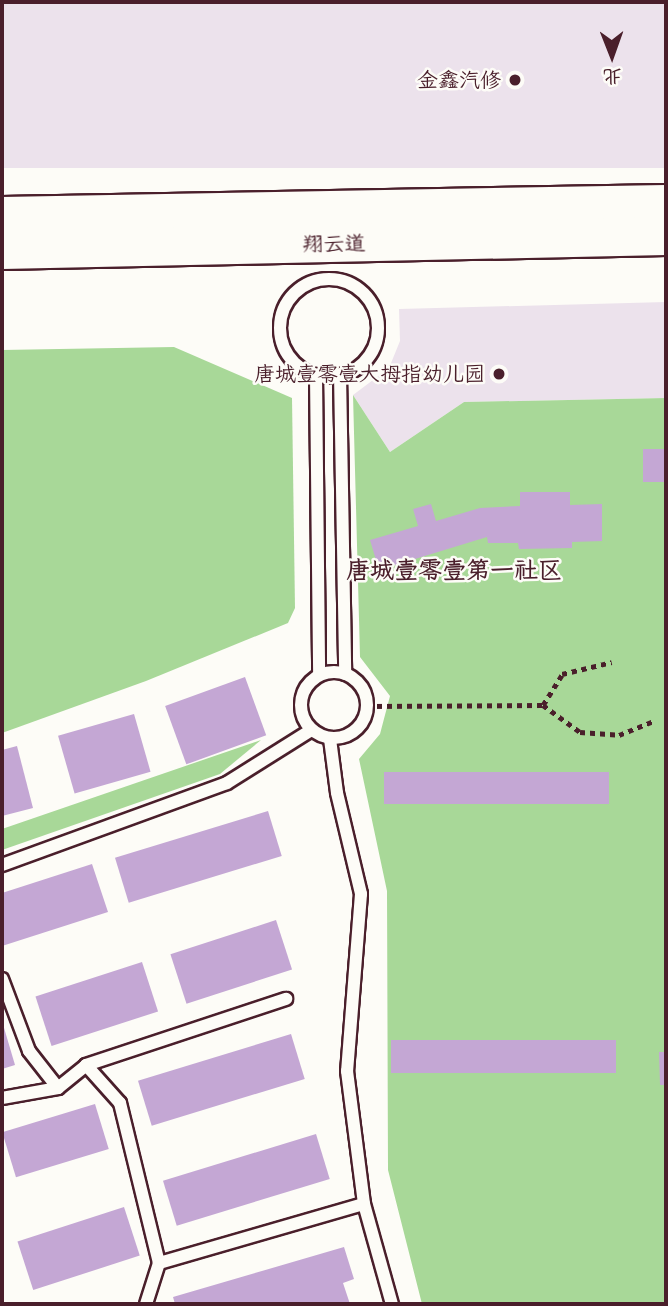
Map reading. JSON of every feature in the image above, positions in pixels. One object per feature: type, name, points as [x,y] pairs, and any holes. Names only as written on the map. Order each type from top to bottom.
[{"type":"main road","name":"翔云道","points":[[2,216],[666,204]]},
{"type":"main road","name":"翔云道","points":[[2,250],[330,262],[666,236]]},
{"type":"lane","points":[[330,262],[368,292],[380,324],[369,356],[340,374],[316,374],[288,355],[278,323],[291,291],[330,262]]},
{"type":"lane","points":[[316,374],[319,675],[300,700],[311,730],[330,738],[352,733],[365,716],[367,706],[361,686],[345,674],[319,675]]},
{"type":"lane","points":[[340,374],[345,674]]},
{"type":"lane","points":[[2,865],[227,783],[311,730]]},
{"type":"lane","points":[[330,738],[337,793],[361,894],[347,1071],[364,1203],[392,1304]]},
{"type":"lane","points":[[2,979],[29,1051],[58,1088]]},
{"type":"lane","points":[[2,1098],[58,1088],[86,1065],[286,999]]},
{"type":"lane","points":[[86,1065],[120,1103],[159,1263],[146,1304]]},
{"type":"lane","points":[[159,1263],[364,1203]]},
{"type":"path","points":[[543,705],[562,674],[612,662]]},
{"type":"path","points":[[367,706],[543,705],[580,732],[620,735],[654,721]]},
{"type":"shaded area","points":[[2,2],[666,2],[666,168],[2,168]]},
{"type":"shaded area","name":"唐城壹零壹大拇指幼儿园","points":[[666,302],[666,398],[464,402],[390,452],[353,395],[389,368],[400,341],[399,309]]},
{"type":"green space","points":[[174,347],[292,398],[295,608],[288,623],[146,681],[2,733],[2,350]]},
{"type":"green space","points":[[353,395],[390,452],[464,402],[666,398],[666,1304],[422,1304],[388,1170],[387,891],[359,759],[380,734],[390,696],[360,657]]},
{"type":"green space","points":[[261,740],[220,774],[2,850],[2,829]]},
{"type":"building","points":[[643,449],[666,449],[666,482],[643,482]]},
{"type":"building","points":[[520,492],[570,492],[570,505],[602,504],[602,541],[572,542],[572,548],[519,549],[518,543],[488,543],[487,537],[379,570],[370,540],[418,526],[413,509],[431,504],[436,521],[480,508],[520,506]]},
{"type":"building","points":[[245,677],[266,735],[186,764],[165,706]]},
{"type":"building","points":[[134,714],[151,772],[75,793],[58,736]]},
{"type":"building","points":[[17,746],[33,808],[2,816],[2,750]]},
{"type":"building","points":[[384,772],[609,772],[609,804],[384,804]]},
{"type":"building","points":[[268,811],[282,856],[129,903],[115,858]]},
{"type":"building","points":[[92,864],[108,912],[2,946],[2,893]]},
{"type":"building","points":[[276,920],[292,969],[187,1004],[170,954]]},
{"type":"building","points":[[142,962],[158,1011],[52,1046],[35,997]]},
{"type":"building","points":[[2,1021],[15,1065],[2,1069]]},
{"type":"building","points":[[291,1034],[305,1079],[152,1126],[138,1081]]},
{"type":"building","points":[[391,1040],[616,1040],[616,1073],[391,1073]]},
{"type":"building","points":[[659,1052],[666,1052],[666,1085],[660,1085]]},
{"type":"building","points":[[95,1104],[109,1149],[16,1177],[2,1132]]},
{"type":"building","points":[[316,1134],[330,1179],[177,1226],[163,1181]]},
{"type":"building","points":[[124,1207],[140,1256],[33,1290],[17,1242]]},
{"type":"building","points":[[344,1247],[354,1279],[343,1283],[350,1304],[175,1304],[173,1297]]},
{"type":"place","name":"金鑫汽修","points":[[515,80]]},
{"type":"place","name":"唐城壹零壹大拇指幼儿园","points":[[499,374]]},
{"type":"district","name":"唐城壹零壹第一社区","points":[[454,570]]}]
